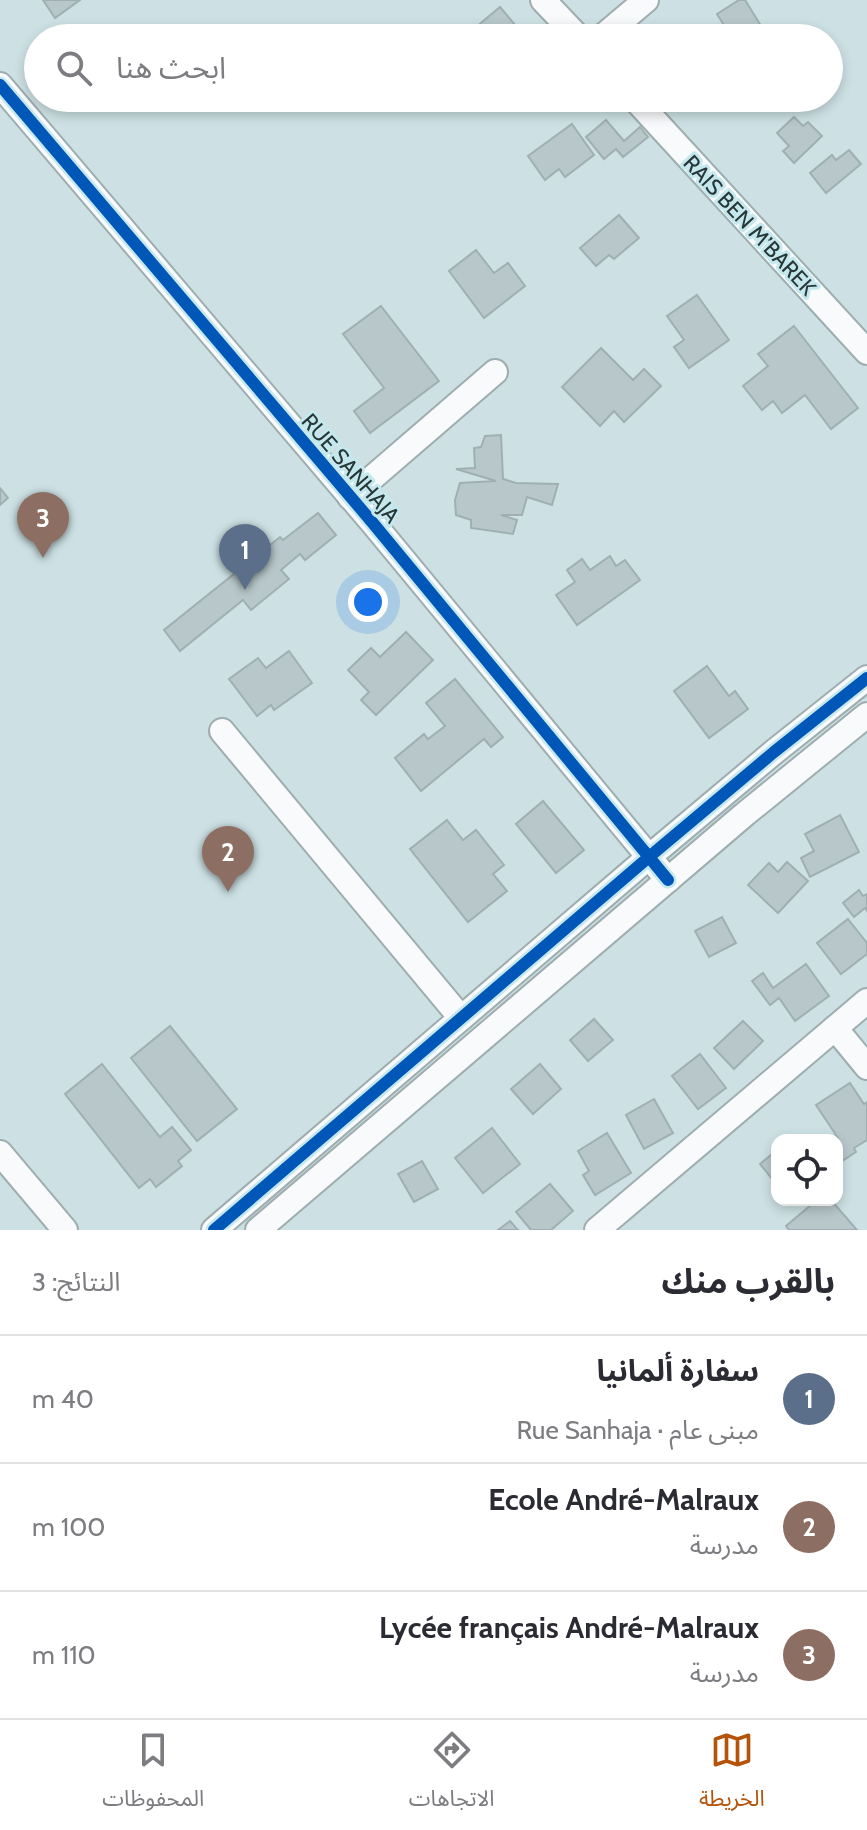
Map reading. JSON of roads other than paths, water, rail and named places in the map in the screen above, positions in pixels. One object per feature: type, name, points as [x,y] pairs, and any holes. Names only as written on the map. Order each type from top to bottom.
[{"type":"street","points":[[543,0],[566,24]]},
{"type":"street","points":[[618,24],[646,0]]},
{"type":"street","name":"RUE SANHAJA","points":[[0,85],[350,497],[668,880]]},
{"type":"street","name":"RAIS BEN M’BAREK","points":[[647,112],[867,352]]},
{"type":"street","points":[[350,497],[495,372]]},
{"type":"street","points":[[214,1230],[649,857],[865,685]]},
{"type":"street","points":[[258,1230],[668,880],[867,715]]},
{"type":"street","points":[[222,731],[461,1018]]},
{"type":"street","points":[[597,1230],[867,1001]]},
{"type":"street","points":[[835,1028],[867,1067]]},
{"type":"street","points":[[0,1153],[65,1230]]},
{"type":"place","name":"Lycée français André-Malraux","points":[[43,558]]},
{"type":"place","name":"سفارة ألمانيا","points":[[245,590]]},
{"type":"place","name":"Ecole André-Malraux","points":[[228,892]]}]
